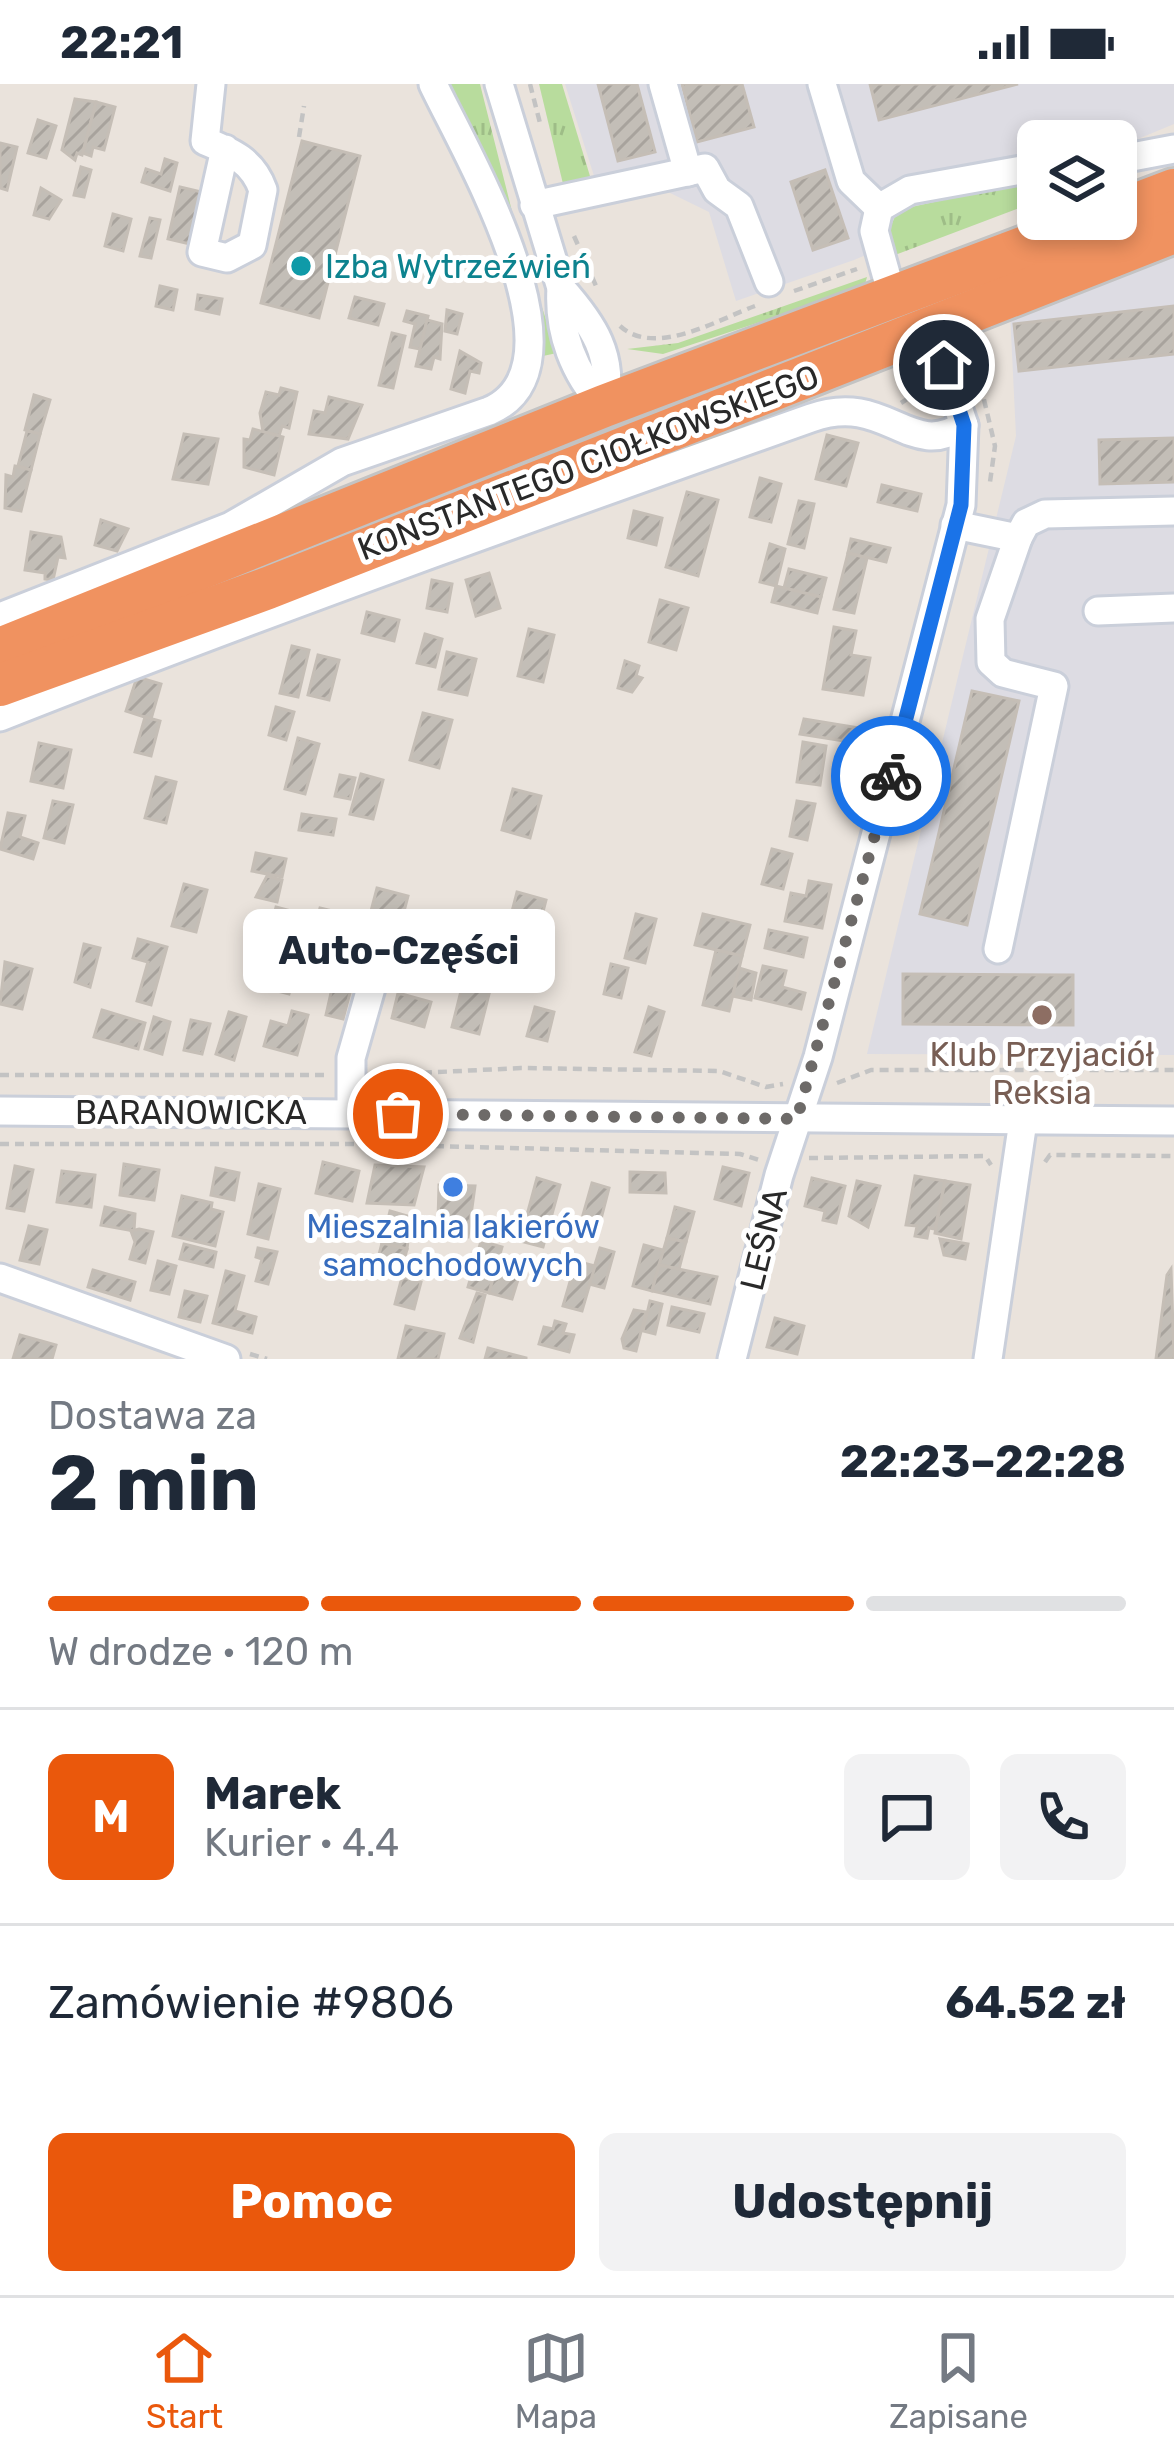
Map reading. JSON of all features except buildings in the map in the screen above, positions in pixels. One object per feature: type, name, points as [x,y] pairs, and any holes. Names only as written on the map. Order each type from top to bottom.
[{"type":"highway","points":[[1137,204],[1174,190]]},
{"type":"highway","name":"KONSTANTEGO CIOŁKOWSKIEGO","points":[[0,649],[604,406],[897,319],[963,338],[1174,232]]},
{"type":"highway","name":"KONSTANTEGO CIOŁKOWSKIEGO","points":[[0,685],[268,588],[620,450],[1057,240]]},
{"type":"highway","points":[[604,406],[620,450]]},
{"type":"street","points":[[211,84],[205,141],[225,149]]},
{"type":"street","points":[[0,617],[231,526],[342,462],[500,406],[522,374],[531,338],[521,286],[500,225],[433,84]]},
{"type":"street","points":[[499,84],[560,287],[584,313],[611,375],[604,406]]},
{"type":"street","points":[[664,84],[688,172]]},
{"type":"street","points":[[822,84],[851,181],[879,208]]},
{"type":"street","points":[[1137,156],[1174,149]]},
{"type":"street","points":[[534,206],[705,168],[717,190],[739,206],[770,294]]},
{"type":"street","points":[[963,338],[947,372],[897,319],[874,231],[879,208],[910,190],[1017,171]]},
{"type":"street","name":"LEŚNA","points":[[732,1359],[956,526],[965,470],[964,425],[947,372]]},
{"type":"street","points":[[0,716],[601,490],[817,416],[860,409],[930,438],[946,437],[964,425]]},
{"type":"street","points":[[998,949],[1054,686],[1003,673],[991,662],[990,619],[1018,538],[1027,523],[1045,514],[1174,511]]},
{"type":"street","points":[[956,526],[1018,538]]},
{"type":"street","points":[[1099,611],[1174,608]]},
{"type":"street","points":[[351,1113],[350,1075],[377,967]]},
{"type":"street","name":"BARANOWICKA","points":[[0,1111],[1174,1121]]},
{"type":"street","points":[[988,1359],[1023,1120]]},
{"type":"street","points":[[3,1287],[139,1346],[226,1359]]},
{"type":"path","points":[[299,136],[304,106]]},
{"type":"path","points":[[610,315],[626,332],[653,339],[770,294],[864,266]]},
{"type":"path","points":[[590,275],[600,295]]},
{"type":"path","points":[[895,423],[904,398],[947,372],[977,370],[963,338]]},
{"type":"path","points":[[0,1075],[400,1076],[521,1068],[719,1071],[766,1087]]},
{"type":"path","points":[[809,1082],[837,1083],[871,1070],[1174,1070]]},
{"type":"path","points":[[0,1144],[740,1154],[793,1170],[803,1158],[826,1156],[985,1156],[993,1168],[1041,1168],[1050,1155],[1174,1156]]},
{"type":"shaded area","points":[[565,84],[1174,84],[1174,124],[1137,139],[1137,120],[1017,120],[1017,191],[854,260],[736,301],[709,212],[664,190],[657,163],[594,176]]},
{"type":"shaded area","points":[[1174,247],[1174,1055],[867,1054],[1016,436],[1010,312]]},
{"type":"green space","points":[[445,84],[480,84],[517,231],[557,353],[543,356],[539,312]]},
{"type":"green space","points":[[539,84],[562,84],[593,186],[564,188]]},
{"type":"green space","points":[[1017,184],[1017,209],[895,255],[889,230],[898,210]]},
{"type":"green space","points":[[867,277],[864,288],[663,354],[627,349],[678,343]]},
{"type":"way so far","points":[[398,1114],[797,1119],[817,1061],[891,776]]},
{"type":"place","name":"Izba Wytrzeźwień","points":[[301,266]]},
{"type":"place","name":"Klub Przyjaciół Reksia","points":[[1042,1015]]},
{"type":"place","name":"Auto-Części","points":[[398,1114]]},
{"type":"place","name":"Mieszalnia lakierów samochodowych","points":[[453,1187]]},
{"type":"route","points":[[891,776],[961,505],[964,425],[944,365]]}]
